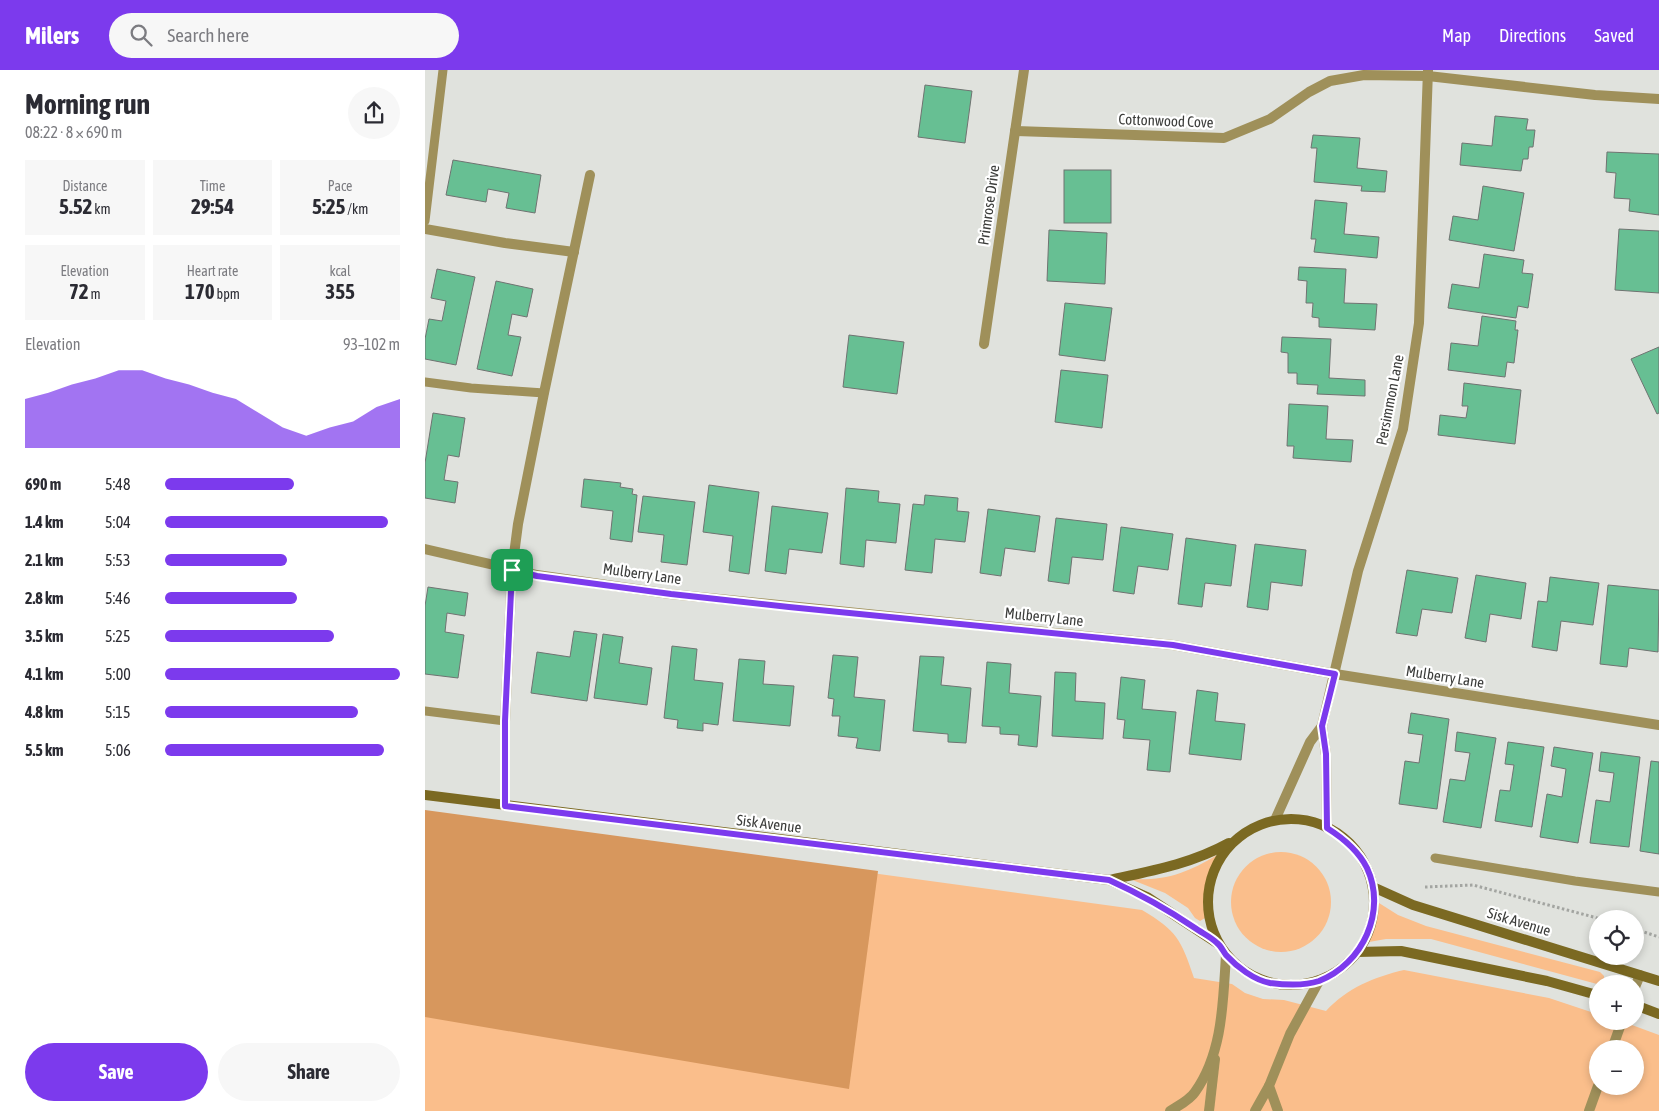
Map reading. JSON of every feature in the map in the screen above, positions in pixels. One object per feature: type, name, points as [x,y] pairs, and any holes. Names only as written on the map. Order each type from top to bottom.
[{"type":"street","name":"Primrose Drive","points":[[984,344],[1023,70]]},
{"type":"street","name":"Cottonwood Cove","points":[[1015,131],[1224,138],[1270,119],[1309,92],[1330,81],[1364,75],[1428,73],[1595,95],[1659,99]]},
{"type":"street","name":"Persimmon Lane","points":[[1327,828],[1326,754],[1322,726],[1358,571],[1403,428],[1414,365],[1419,323],[1428,73]]},
{"type":"street","points":[[505,806],[505,721],[512,570],[544,393],[590,175]]},
{"type":"street","points":[[425,229],[505,244],[574,252]]},
{"type":"street","name":"Mulberry Lane","points":[[425,549],[537,576],[724,600],[1173,645],[1335,674],[1659,725]]},
{"type":"street","name":"Persimmon Lane","points":[[1275,820],[1310,742],[1322,726]]},
{"type":"street","name":"Sisk Avenue","points":[[425,795],[1109,880],[1147,897],[1217,943]]},
{"type":"street","name":"Sisk Avenue","points":[[1109,880],[1178,865],[1205,856],[1254,827],[1275,820],[1301,820],[1327,828],[1343,838],[1357,852],[1367,868],[1373,886],[1374,910],[1369,932],[1357,952],[1340,969],[1319,981],[1293,986],[1268,983],[1245,972],[1225,955],[1217,943],[1208,916],[1208,888],[1217,861],[1235,839]]},
{"type":"street","name":"Sisk Avenue","points":[[1373,886],[1413,905],[1640,975]]},
{"type":"street","points":[[1357,952],[1401,951],[1547,981],[1589,992]]},
{"type":"street","points":[[1209,1111],[1223,995],[1225,955]]},
{"type":"street","name":"Sisk Avenue","points":[[1644,976],[1659,982]]},
{"type":"street","points":[[1255,1111],[1269,1086],[1290,1034],[1319,981]]},
{"type":"street","points":[[1644,1008],[1659,1014]]},
{"type":"street","points":[[1170,1111],[1194,1094],[1215,1053]]},
{"type":"street","points":[[1269,1086],[1278,1111]]},
{"type":"street","points":[[1589,1111],[1595,1095]]},
{"type":"lane","points":[[425,221],[443,70]]},
{"type":"lane","points":[[425,382],[471,388],[544,393]]},
{"type":"lane","points":[[425,711],[505,721]]},
{"type":"lane","points":[[1435,858],[1610,887],[1659,892]]},
{"type":"path","points":[[1425,888],[1473,885],[1589,916]]},
{"type":"path","points":[[1644,932],[1659,937]]},
{"type":"shaded area","points":[[425,810],[878,871],[849,1089],[425,1017]]},
{"type":"shaded area","points":[[425,812],[1142,910],[1163,924],[1176,937],[1194,978],[1232,984],[1245,993],[1263,999],[1284,1000],[1326,1011],[1343,996],[1362,984],[1404,970],[1549,998],[1589,1011],[1589,1030],[1644,1029],[1659,1035],[1659,1111],[425,1111]]},
{"type":"shaded area","points":[[1281,852],[1300,856],[1316,867],[1327,883],[1331,902],[1327,921],[1316,937],[1300,948],[1281,952],[1262,948],[1246,937],[1235,921],[1231,902],[1235,883],[1246,867],[1262,856]]},
{"type":"shaded area","points":[[1217,855],[1205,885],[1205,918],[1200,921],[1195,918],[1188,908],[1165,893],[1130,879],[1155,879],[1176,874],[1196,867]]},
{"type":"shaded area","points":[[1379,903],[1398,915],[1426,926],[1600,972],[1603,975],[1589,975],[1589,982],[1431,939],[1386,939],[1369,942]]},
{"type":"building","points":[[925,85],[972,91],[965,143],[918,137]]},
{"type":"building","points":[[1495,116],[1528,119],[1526,130],[1535,130],[1533,147],[1529,147],[1528,159],[1523,159],[1521,171],[1460,165],[1462,143],[1492,146]]},
{"type":"building","points":[[1313,135],[1360,138],[1357,168],[1387,171],[1385,192],[1361,191],[1362,186],[1314,182],[1317,148],[1311,148]]},
{"type":"building","points":[[1607,152],[1659,154],[1659,215],[1629,211],[1630,199],[1614,198],[1616,173],[1606,172]]},
{"type":"building","points":[[453,160],[541,175],[535,213],[506,208],[509,193],[488,189],[486,202],[446,195]]},
{"type":"building","points":[[1064,170],[1111,170],[1111,223],[1064,223]]},
{"type":"building","points":[[1483,186],[1524,193],[1514,251],[1449,240],[1453,216],[1478,220]]},
{"type":"building","points":[[1315,200],[1347,203],[1344,234],[1379,237],[1377,258],[1314,252],[1316,239],[1311,239]]},
{"type":"building","points":[[1619,229],[1659,231],[1659,293],[1615,290]]},
{"type":"building","points":[[1049,230],[1107,233],[1105,284],[1047,281]]},
{"type":"building","points":[[1484,254],[1524,260],[1522,273],[1533,274],[1528,308],[1518,306],[1516,318],[1448,308],[1452,284],[1479,288]]},
{"type":"building","points":[[1299,267],[1346,269],[1344,303],[1377,304],[1375,330],[1319,327],[1319,318],[1312,317],[1313,303],[1306,303],[1307,281],[1298,280]]},
{"type":"building","points":[[437,269],[475,277],[456,365],[425,359],[425,339],[429,319],[442,321],[446,301],[431,298]]},
{"type":"building","points":[[496,281],[533,289],[527,317],[512,314],[508,335],[521,337],[512,376],[477,369]]},
{"type":"building","points":[[1065,303],[1112,308],[1105,361],[1059,355]]},
{"type":"building","points":[[1482,316],[1516,321],[1515,330],[1518,330],[1514,363],[1507,362],[1505,377],[1448,370],[1451,343],[1478,346]]},
{"type":"building","points":[[849,335],[904,342],[897,394],[843,387]]},
{"type":"building","points":[[1282,337],[1331,339],[1329,378],[1365,380],[1365,396],[1317,394],[1318,385],[1297,384],[1297,373],[1288,373],[1288,353],[1281,352]]},
{"type":"building","points":[[1659,347],[1659,413],[1657,414],[1631,359]]},
{"type":"building","points":[[1061,370],[1108,375],[1102,428],[1055,422]]},
{"type":"building","points":[[1464,383],[1521,390],[1515,444],[1438,435],[1440,415],[1466,418],[1468,406],[1462,406]]},
{"type":"building","points":[[1289,404],[1328,406],[1326,439],[1353,440],[1351,462],[1293,458],[1294,446],[1287,446]]},
{"type":"building","points":[[433,413],[465,418],[459,457],[448,455],[444,480],[458,482],[455,503],[425,498],[425,463]]},
{"type":"building","points":[[584,479],[621,483],[620,487],[633,489],[632,494],[637,495],[632,542],[610,539],[613,511],[581,507]]},
{"type":"building","points":[[709,485],[759,492],[749,574],[729,571],[733,536],[703,532]]},
{"type":"building","points":[[846,488],[879,491],[878,502],[900,504],[896,543],[866,540],[864,567],[840,564]]},
{"type":"building","points":[[925,495],[958,498],[957,511],[969,512],[965,542],[935,539],[932,573],[905,570],[913,504],[924,505]]},
{"type":"building","points":[[643,496],[695,502],[687,565],[661,562],[664,535],[638,532]]},
{"type":"building","points":[[772,506],[828,513],[822,553],[789,549],[786,574],[765,571]]},
{"type":"building","points":[[988,509],[1040,516],[1035,552],[1005,548],[1001,576],[980,573]]},
{"type":"building","points":[[1056,518],[1107,524],[1103,560],[1072,557],[1069,584],[1048,581]]},
{"type":"building","points":[[1121,527],[1173,534],[1168,570],[1138,566],[1134,594],[1113,591]]},
{"type":"building","points":[[1186,538],[1236,545],[1231,586],[1205,583],[1202,607],[1178,604]]},
{"type":"building","points":[[1255,544],[1306,550],[1302,586],[1271,582],[1268,610],[1247,607]]},
{"type":"building","points":[[1407,570],[1458,578],[1452,613],[1422,609],[1417,636],[1396,633]]},
{"type":"building","points":[[1476,575],[1526,583],[1521,619],[1490,614],[1486,642],[1465,638]]},
{"type":"building","points":[[1550,577],[1599,583],[1593,625],[1561,621],[1557,651],[1532,647],[1538,601],[1547,602]]},
{"type":"building","points":[[1608,585],[1659,590],[1658,652],[1629,648],[1627,667],[1600,664]]},
{"type":"building","points":[[428,587],[468,593],[465,616],[447,613],[445,632],[464,635],[458,678],[425,674],[425,606]]},
{"type":"building","points":[[574,631],[597,634],[587,701],[531,693],[537,652],[570,657]]},
{"type":"building","points":[[603,634],[623,637],[619,663],[652,668],[647,705],[594,698]]},
{"type":"building","points":[[672,646],[697,649],[694,680],[723,683],[718,725],[703,723],[703,731],[677,728],[678,720],[664,718]]},
{"type":"building","points":[[833,655],[858,657],[854,697],[885,700],[880,751],[856,748],[858,738],[838,736],[840,716],[832,716],[834,699],[828,698]]},
{"type":"building","points":[[920,656],[944,657],[941,685],[971,688],[966,743],[948,742],[948,734],[913,731]]},
{"type":"building","points":[[739,659],[765,661],[763,684],[794,686],[790,726],[733,721]]},
{"type":"building","points":[[987,662],[1011,664],[1009,693],[1041,696],[1037,747],[1018,745],[1019,735],[1000,734],[1000,727],[982,726]]},
{"type":"building","points":[[1055,672],[1076,673],[1075,701],[1105,703],[1103,739],[1052,736]]},
{"type":"building","points":[[1121,677],[1145,680],[1142,709],[1176,712],[1170,772],[1147,770],[1150,740],[1123,738],[1125,720],[1117,719]]},
{"type":"building","points":[[1197,690],[1218,693],[1215,721],[1245,724],[1241,760],[1189,754]]},
{"type":"building","points":[[1411,713],[1449,719],[1437,809],[1399,804],[1405,761],[1419,763],[1423,735],[1408,733]]},
{"type":"building","points":[[1457,732],[1496,738],[1481,828],[1443,822],[1450,779],[1465,781],[1470,753],[1455,751]]},
{"type":"building","points":[[1508,742],[1544,747],[1532,827],[1495,821],[1500,790],[1510,791],[1514,765],[1505,764]]},
{"type":"building","points":[[1554,747],[1593,753],[1578,843],[1540,837],[1547,794],[1562,797],[1566,769],[1551,766]]},
{"type":"building","points":[[1601,752],[1640,757],[1629,847],[1590,843],[1596,800],[1610,802],[1614,773],[1599,771]]},
{"type":"building","points":[[1651,761],[1659,762],[1659,854],[1640,851]]},
{"type":"route","points":[[512,570],[537,576],[671,594],[1173,645],[1335,674],[1322,726],[1326,754],[1327,828],[1343,838],[1357,852],[1367,868],[1373,886],[1374,910],[1369,932],[1357,952],[1340,969],[1319,981],[1293,986],[1268,983],[1245,972],[1225,955],[1217,943],[1174,914],[1147,897],[1109,880],[505,806],[505,721],[512,570]]}]
